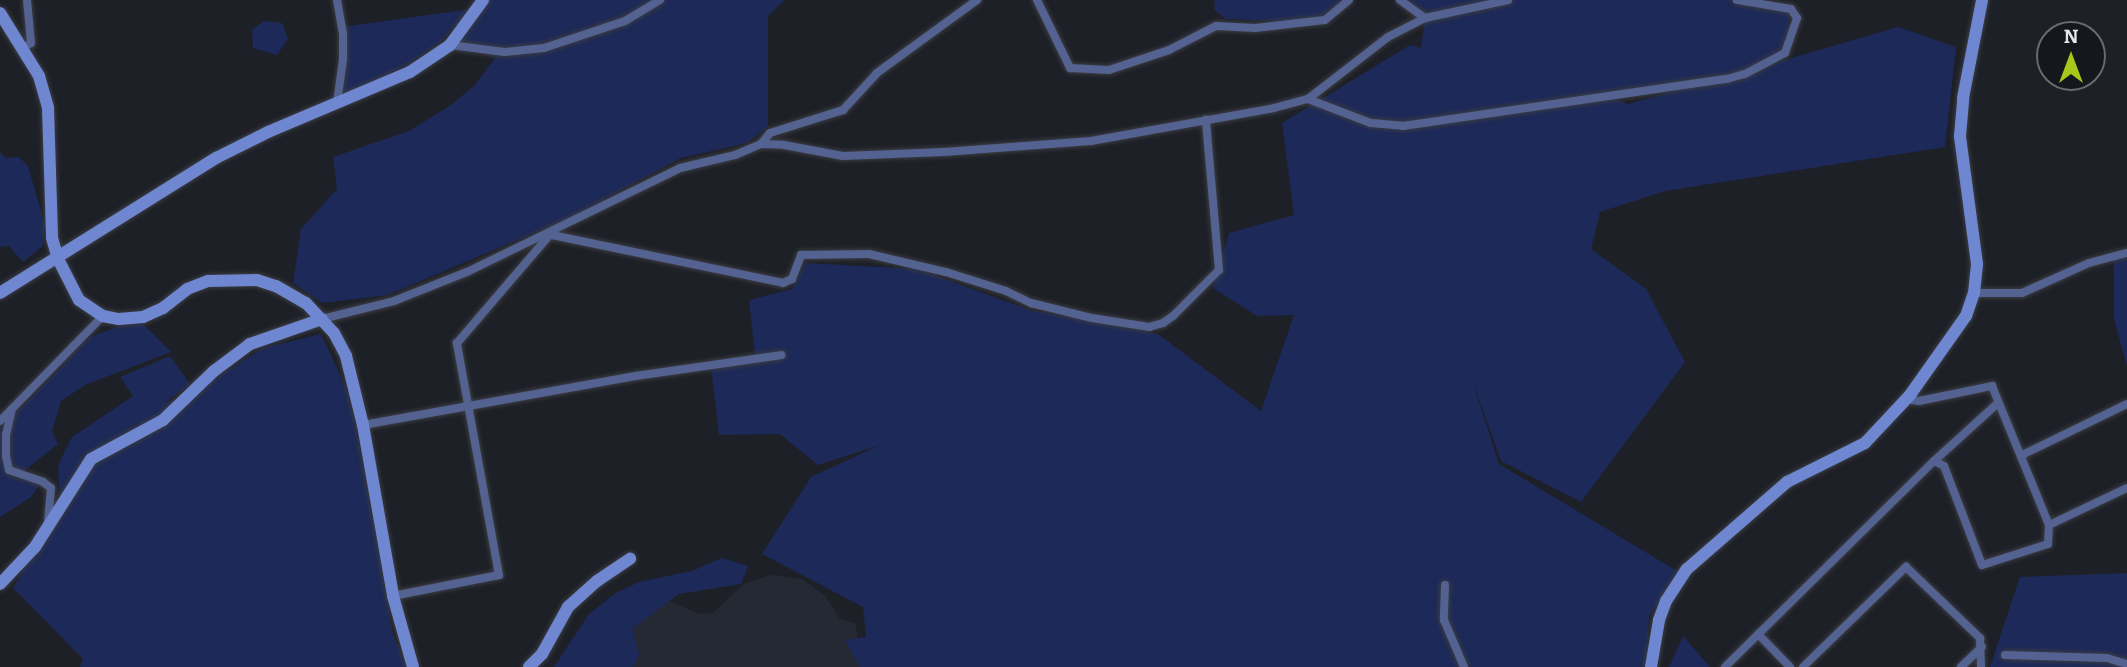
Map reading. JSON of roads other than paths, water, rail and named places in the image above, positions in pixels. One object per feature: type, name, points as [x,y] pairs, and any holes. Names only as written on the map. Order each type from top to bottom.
[{"type":"street","points":[[23,48],[31,43],[27,0]]},
{"type":"street","points":[[337,0],[343,34],[337,103]]},
{"type":"street","points":[[0,293],[216,158],[407,74],[450,45],[484,0]]},
{"type":"street","points":[[450,45],[505,52],[544,48],[625,21],[660,0]]},
{"type":"street","points":[[0,584],[35,547],[91,459],[163,420],[214,371],[250,344],[322,319],[394,300],[467,272],[680,169],[735,155],[761,144],[771,133],[843,110],[877,74],[977,0]]},
{"type":"street","points":[[1037,0],[1070,68],[1109,69],[1169,50],[1216,26],[1255,28],[1325,20],[1349,0]]},
{"type":"street","points":[[1400,0],[1425,18]]},
{"type":"street","points":[[761,144],[784,145],[843,156],[944,152],[1091,141],[1206,120],[1308,99],[1388,37],[1425,18],[1508,0]]},
{"type":"street","points":[[1308,99],[1371,123],[1403,126],[1745,75],[1785,53],[1797,18],[1791,9],[1737,0]]},
{"type":"street","points":[[1651,667],[1662,611],[1687,569],[1787,482],[1865,443],[1906,399],[1952,339],[1974,293],[1977,264],[1960,136],[1963,98],[1982,0]]},
{"type":"street","points":[[0,13],[38,76],[48,108],[52,238],[58,259],[79,300],[103,316],[119,319],[143,317],[163,308],[187,289],[208,281],[230,278],[257,280],[276,286],[306,303],[322,319],[346,356],[363,425],[393,596],[413,667]]},
{"type":"street","points":[[552,232],[783,283],[792,279],[801,255],[869,254],[946,272],[1006,291],[1031,303],[1092,318],[1149,327],[1163,323],[1173,316],[1219,270],[1206,120]]},
{"type":"street","points":[[393,596],[499,575],[457,343],[552,232]]},
{"type":"street","points":[[1974,293],[2022,293],[2089,262],[2127,253]]},
{"type":"street","points":[[0,421],[103,316]]},
{"type":"street","points":[[363,425],[468,405],[781,355]]},
{"type":"street","points":[[1906,399],[1919,401],[1992,386],[2049,525],[2048,544],[1982,565],[1944,466],[1934,461]]},
{"type":"street","points":[[1725,667],[1934,461],[1998,402]]},
{"type":"street","points":[[2022,455],[2127,404]]},
{"type":"street","points":[[12,409],[6,435],[9,470],[43,482],[51,488],[48,525]]},
{"type":"street","points":[[2049,525],[2127,488]]},
{"type":"street","points":[[530,667],[542,654],[568,607],[597,581],[630,559]]},
{"type":"street","points":[[1803,667],[1906,567],[1980,638],[1981,667]]},
{"type":"street","points":[[1445,585],[1444,620],[1464,667]]},
{"type":"street","points":[[1758,634],[1790,667]]},
{"type":"street","points":[[1961,667],[1982,647]]},
{"type":"street","points":[[2005,655],[2107,658],[2127,664]]}]
